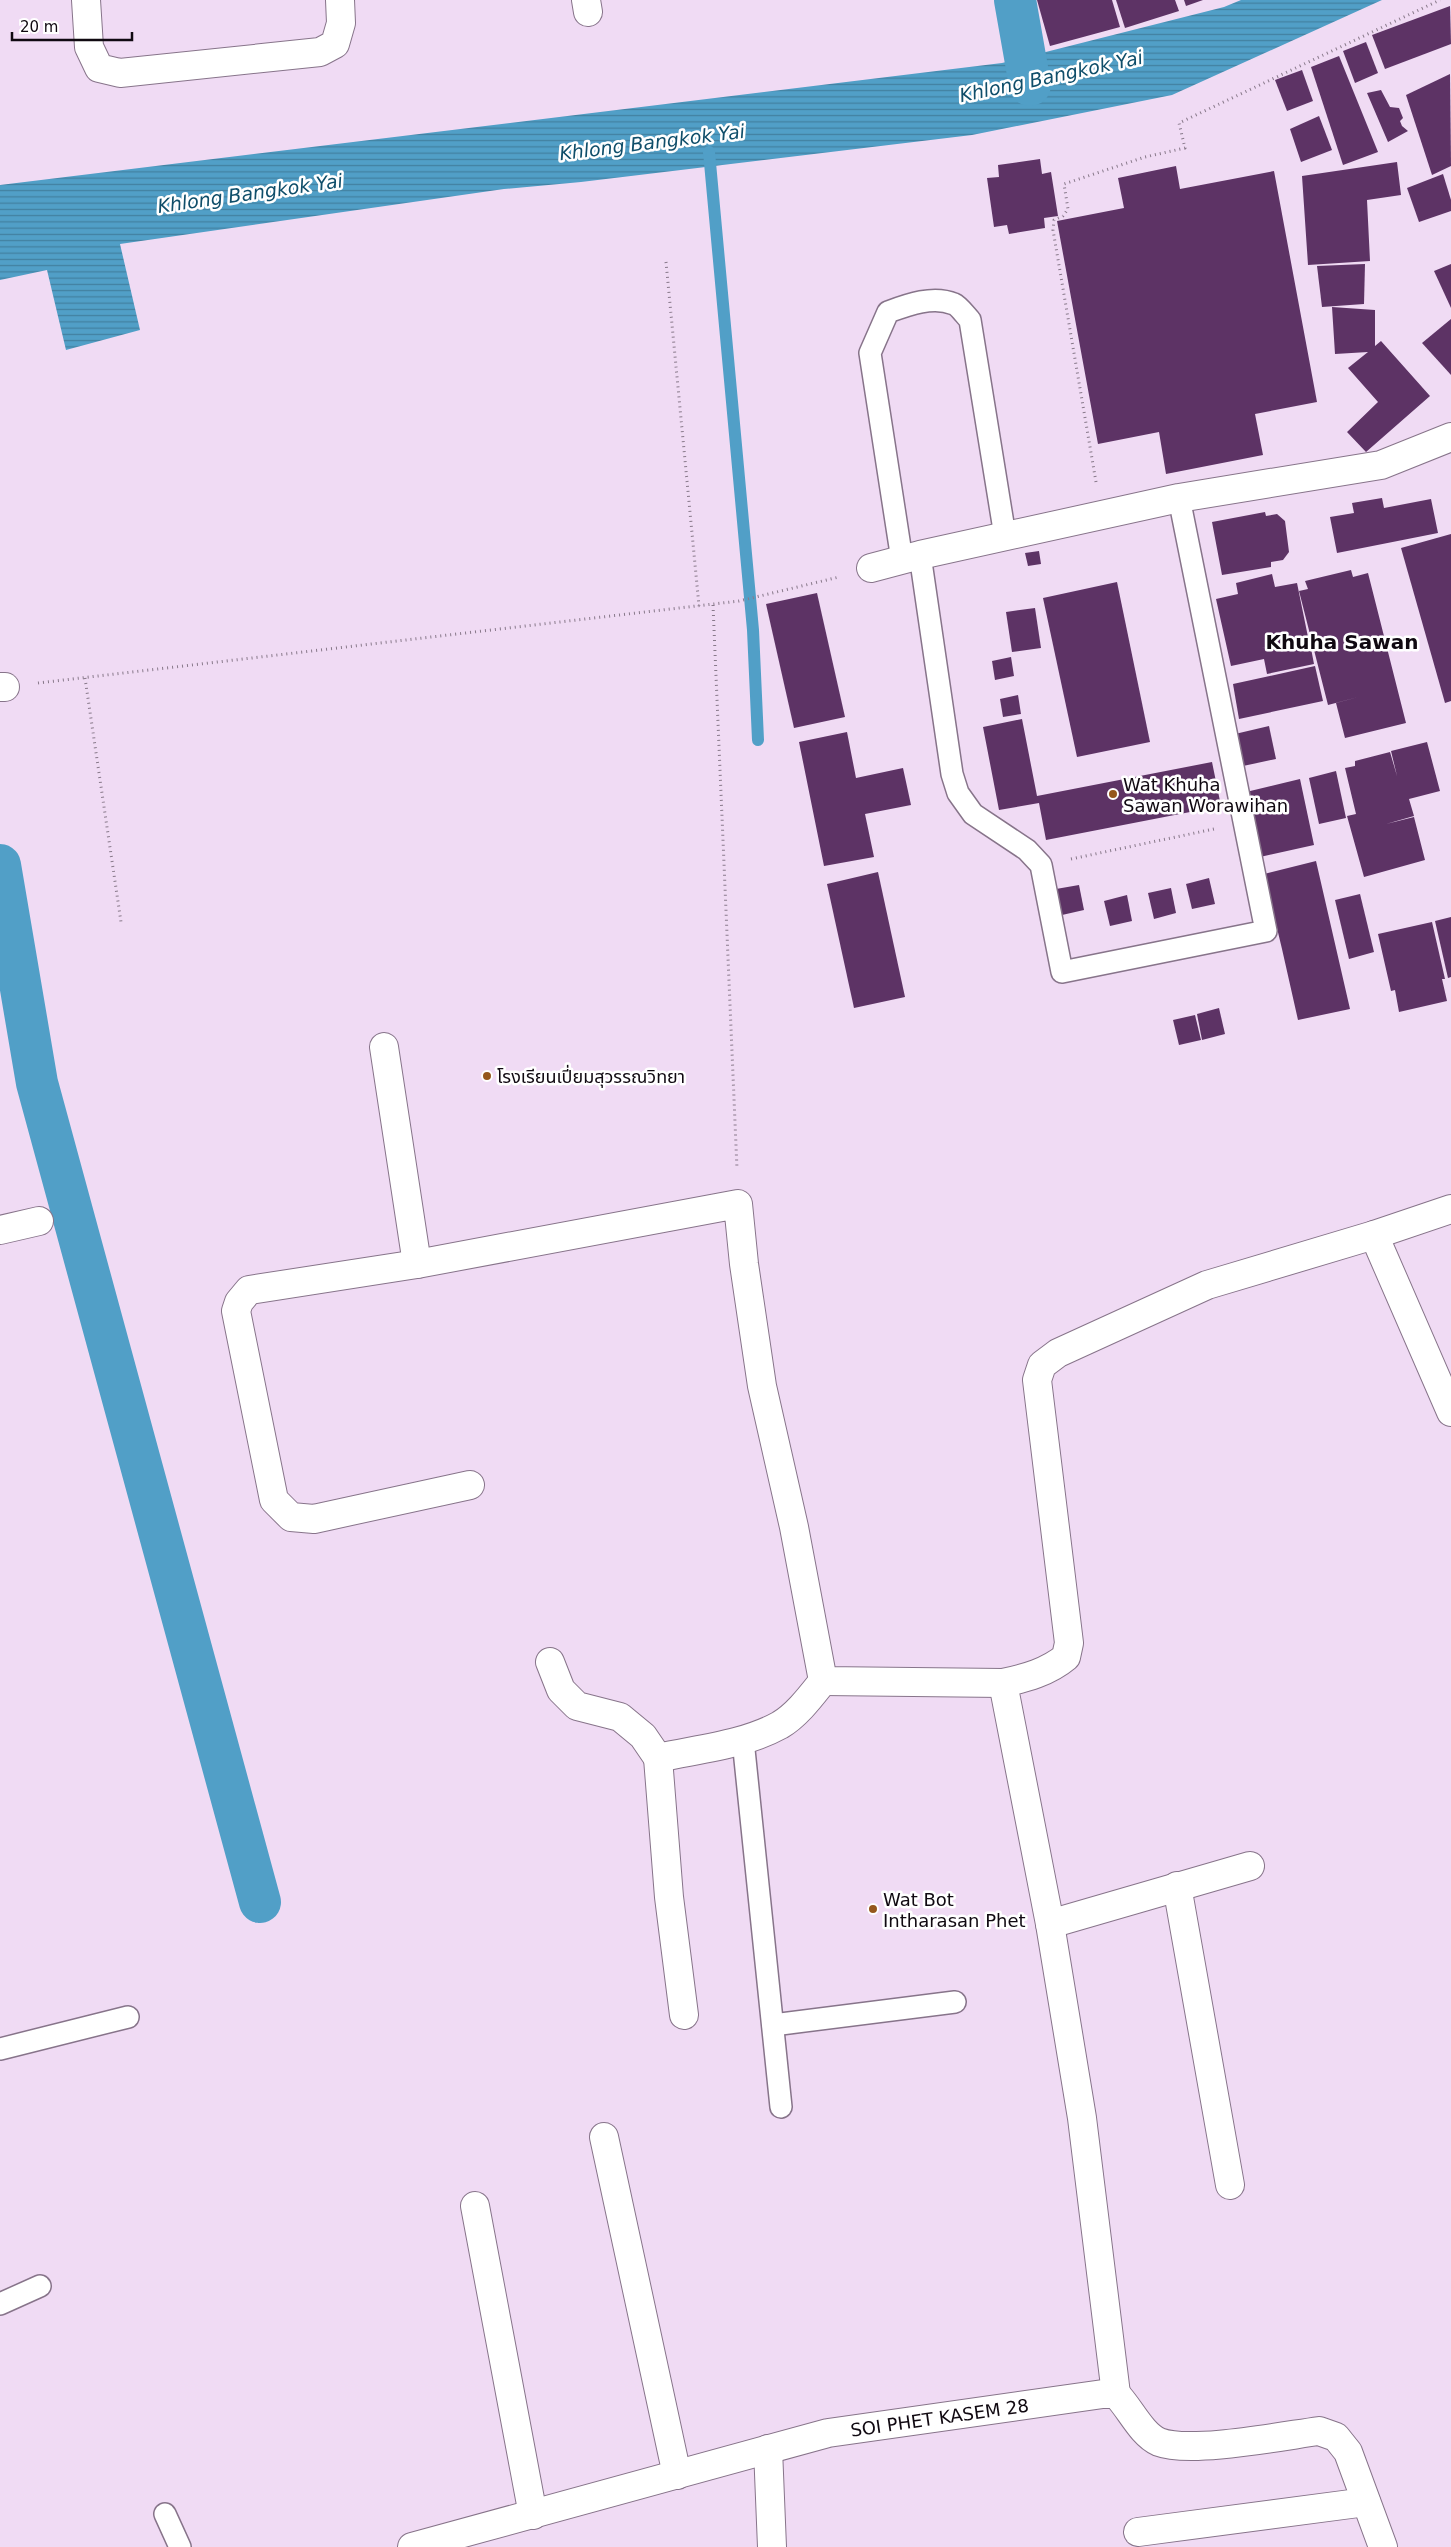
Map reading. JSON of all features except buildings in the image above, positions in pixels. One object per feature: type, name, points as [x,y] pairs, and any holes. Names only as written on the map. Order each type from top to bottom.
[{"type":"street","points":[[86,0],[89,47],[99,68],[120,73],[320,52],[335,44],[341,24],[340,0]]},
{"type":"street","points":[[871,568],[1178,498],[1381,465],[1451,437]]},
{"type":"street","points":[[384,1047],[417,1264]]},
{"type":"street","points":[[470,1485],[314,1518],[290,1517],[274,1500],[236,1311],[238,1302],[249,1290],[417,1264],[738,1204],[744,1264],[762,1386],[794,1528],[823,1681],[808,1700],[781,1724],[743,1740],[658,1758]]},
{"type":"street","points":[[823,1681],[1004,1683],[1029,1678],[1057,1665],[1066,1657],[1069,1643],[1037,1380],[1042,1364],[1058,1353],[1207,1285],[1374,1235],[1451,1208]]},
{"type":"street","points":[[0,1230],[39,1221]]},
{"type":"street","points":[[1374,1235],[1451,1412]]},
{"type":"street","points":[[550,1662],[561,1690],[577,1706],[620,1717],[643,1736],[658,1758],[669,1897],[684,2015]]},
{"type":"street","points":[[1004,1683],[1050,1924],[1082,2118],[1116,2394],[1125,2403],[1142,2428],[1158,2442],[1185,2447],[1319,2431],[1336,2437],[1348,2452],[1383,2547]]},
{"type":"street","points":[[1050,1924],[1250,1866]]},
{"type":"street","points":[[1177,1886],[1230,2185]]},
{"type":"street","points":[[604,2137],[677,2475]]},
{"type":"street","points":[[475,2206],[533,2515]]},
{"type":"street","name":"SOI PHET KASEM 28","points":[[412,2547],[828,2433],[1103,2394],[1116,2394]]},
{"type":"street","points":[[768,2449],[772,2547]]},
{"type":"street","points":[[1138,2532],[1366,2502]]},
{"type":"lane","points":[[1005,536],[970,320],[955,304],[934,301],[911,304],[888,312],[870,353],[952,774],[958,793],[973,814],[1027,850],[1041,865],[1062,972],[1266,931],[1178,498]]},
{"type":"lane","points":[[743,1740],[781,2107]]},
{"type":"lane","points":[[772,2025],[955,2002]]},
{"type":"lane","points":[[0,2049],[128,2017]]},
{"type":"lane","points":[[0,2304],[40,2286]]},
{"type":"lane","points":[[165,2514],[180,2547]]},
{"type":"path","points":[[1102,516],[1053,230],[1054,220],[1063,216],[1068,209],[1064,184],[1145,158],[1185,148],[1179,123],[1440,0]]},
{"type":"path","points":[[666,262],[699,606]]},
{"type":"path","points":[[2,687],[713,605],[766,595],[871,568]]},
{"type":"path","points":[[713,605],[738,1204]]},
{"type":"path","points":[[85,678],[120,922]]},
{"type":"path","points":[[1041,865],[1244,822]]},
{"type":"water","name":"Khlong Bangkok Yai","points":[[1241,0],[1382,0],[1172,95],[972,135],[581,182],[504,189],[120,244],[140,330],[66,350],[47,270],[0,280],[0,185],[1002,63],[1224,7]]},
{"type":"waterway","name":"Khlong Bangkok Yai","points":[[1015,0],[1030,85]]},
{"type":"waterway","name":"Khlong Bangkok Yai","points":[[709,152],[753,630],[758,740]]},
{"type":"waterway","points":[[0,865],[37,1083],[260,1902]]},
{"type":"place","name":"Wat Khuha Sawan Worawihan","points":[[1113,794]]},
{"type":"place","name":"โรงเรียนเปี่ยมสุวรรณวิทยา","points":[[487,1076]]},
{"type":"place","name":"Wat Bot Intharasan Phet","points":[[873,1909]]},
{"type":"district","name":"Khuha Sawan","points":[[1342,642]]}]
